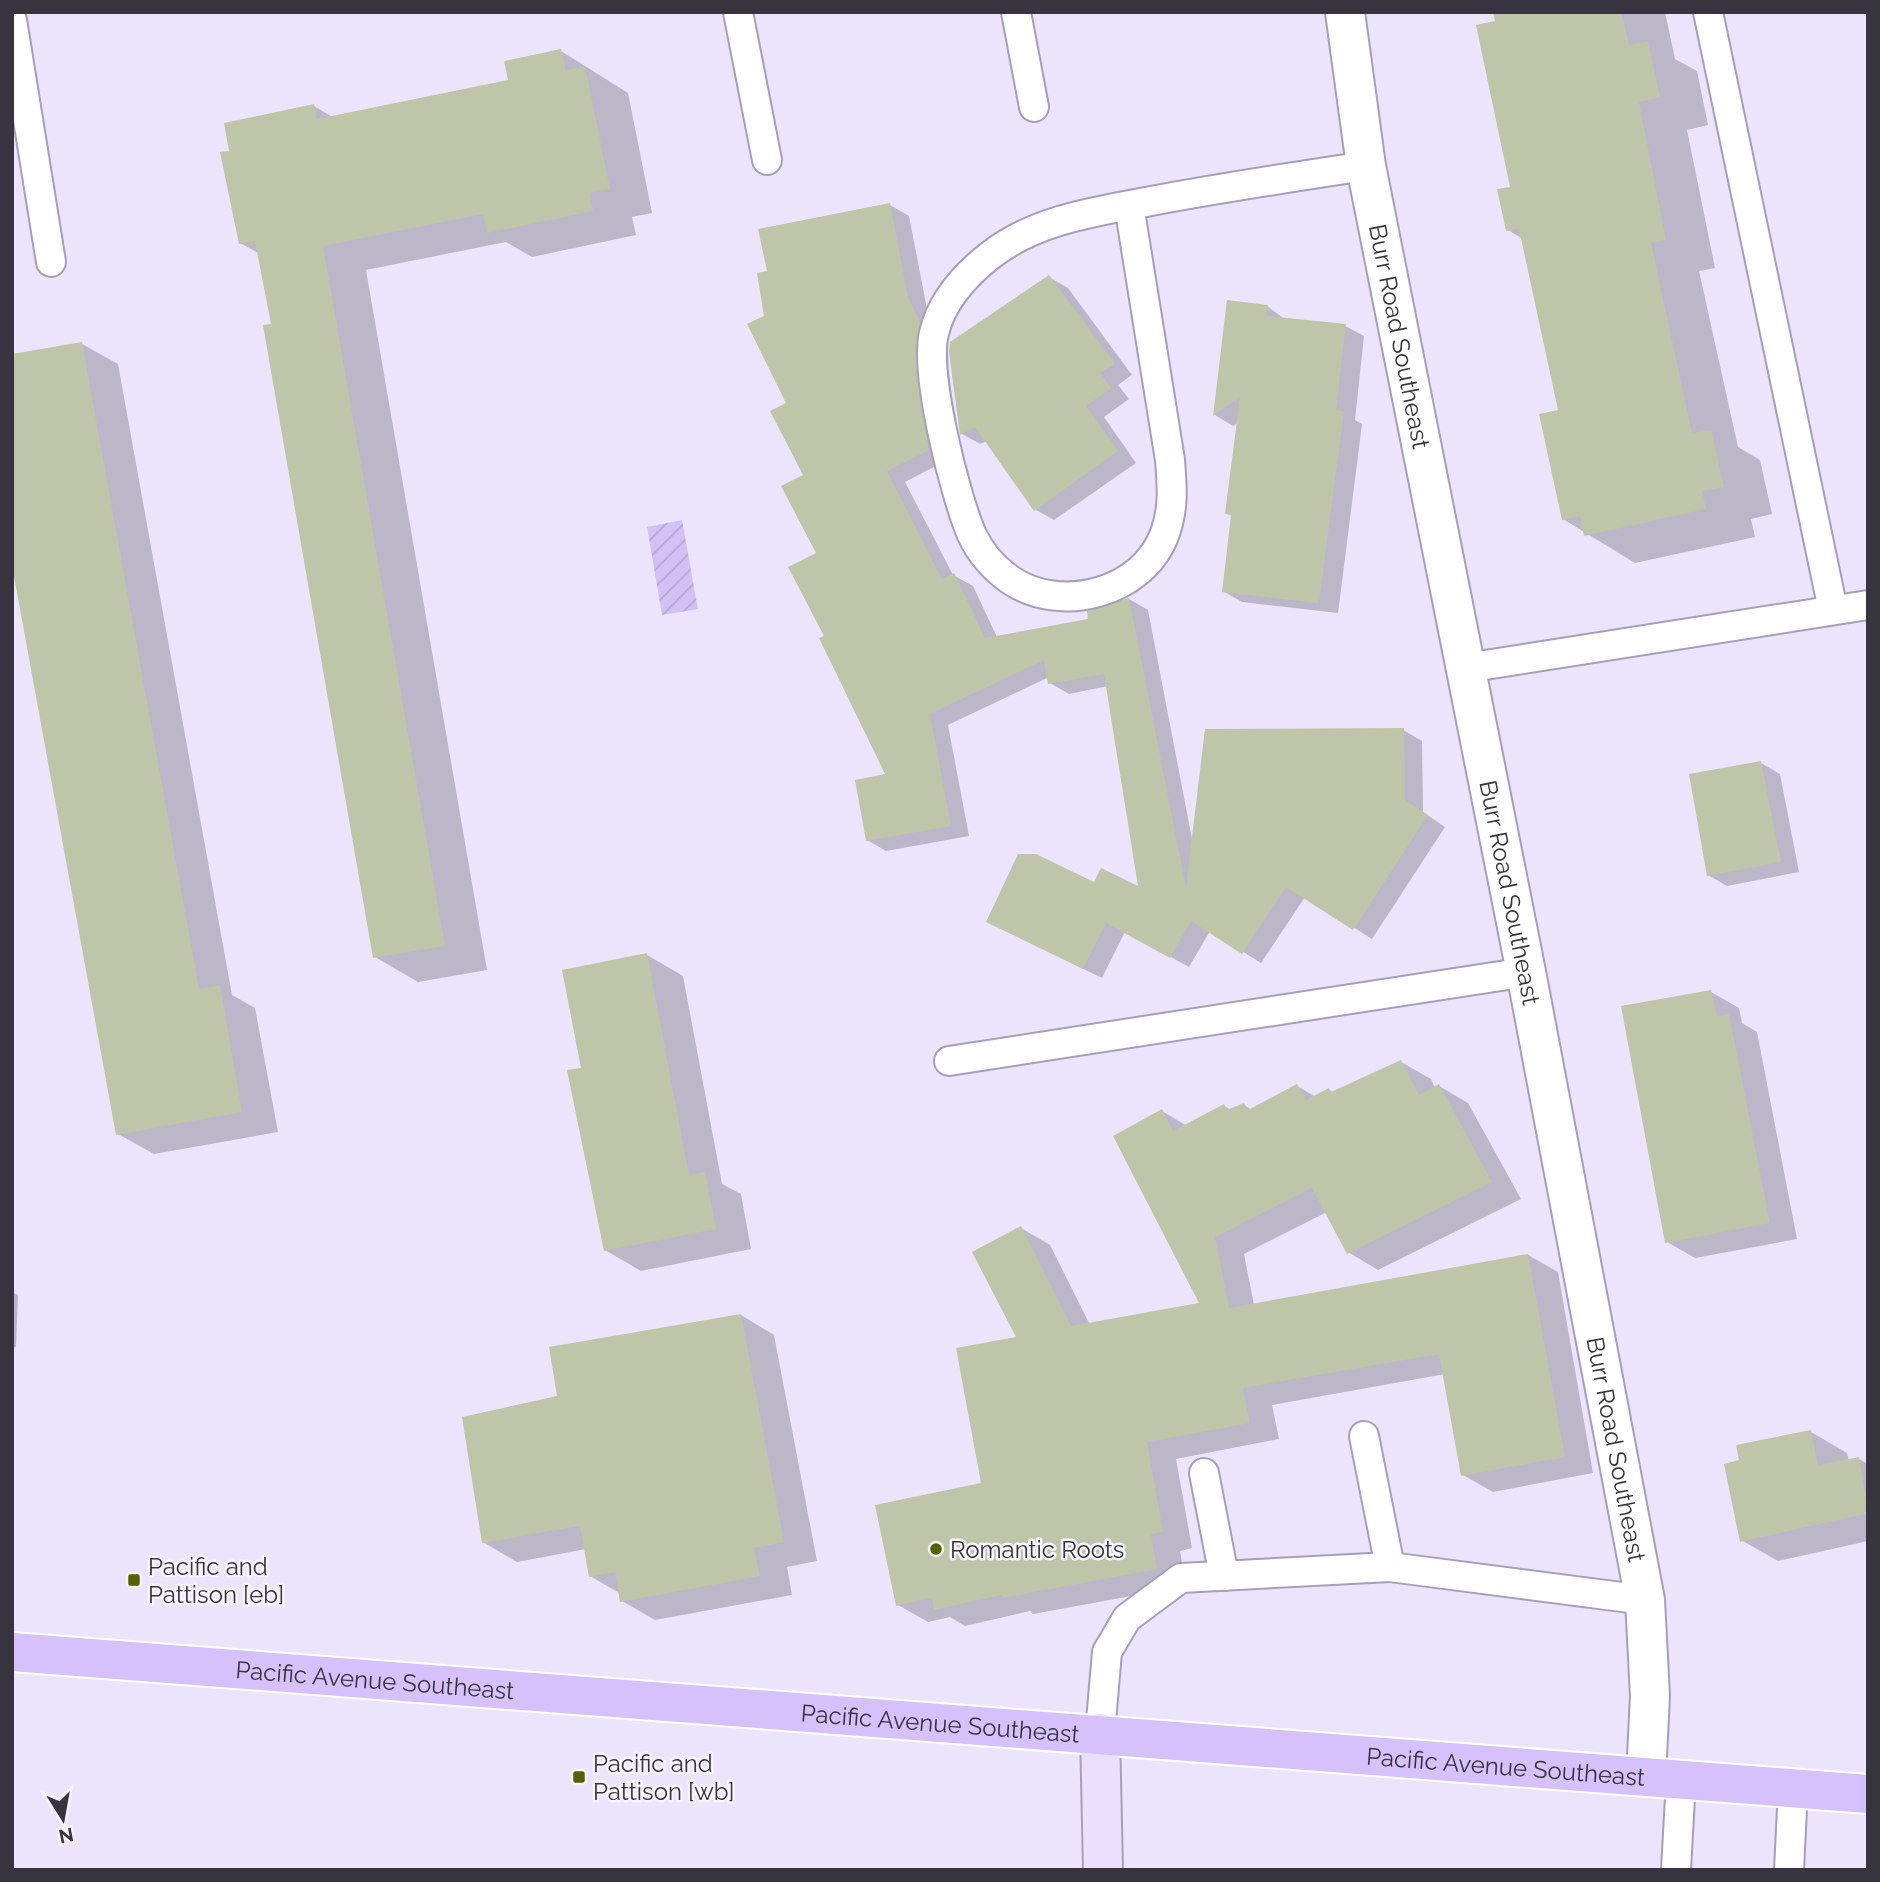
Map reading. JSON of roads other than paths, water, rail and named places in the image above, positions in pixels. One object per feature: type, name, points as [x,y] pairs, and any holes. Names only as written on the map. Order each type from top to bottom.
[{"type":"main road","name":"Pacific Avenue Southeast","points":[[12,1652],[1100,1733],[1868,1794]]},
{"type":"street","name":"Burr Road Southeast","points":[[1345,12],[1366,166],[1526,972],[1644,1600],[1650,1696],[1663,1778]]},
{"type":"street","points":[[1100,1733],[1103,1870]]},
{"type":"lane","points":[[738,12],[767,160]]},
{"type":"lane","points":[[1016,12],[1034,107]]},
{"type":"lane","points":[[1708,12],[1833,610]]},
{"type":"lane","points":[[12,20],[51,262]]},
{"type":"lane","points":[[1129,205],[1170,460],[1174,502],[1165,535],[1140,569],[1095,594],[1046,595],[1009,578],[983,554],[972,535],[935,395],[932,365],[933,334],[954,289],[992,253],[1035,229],[1078,214],[1129,205],[1366,166]]},
{"type":"lane","points":[[1466,668],[1868,605]]},
{"type":"lane","points":[[949,1061],[1526,972]]},
{"type":"lane","points":[[1364,1436],[1390,1567]]},
{"type":"lane","points":[[1204,1473],[1224,1576]]},
{"type":"lane","points":[[1100,1733],[1107,1653],[1128,1618],[1181,1578],[1390,1567],[1644,1600]]},
{"type":"lane","points":[[1663,1778],[1676,1870]]},
{"type":"lane","points":[[1789,1870],[1793,1788]]},
{"type":"place","name":"Romantic Roots","points":[[936,1549]]},
{"type":"place","name":"Pacific and Pattison [eb]","points":[[134,1580]]},
{"type":"place","name":"Pacific and Pattison [wb]","points":[[579,1777]]}]
